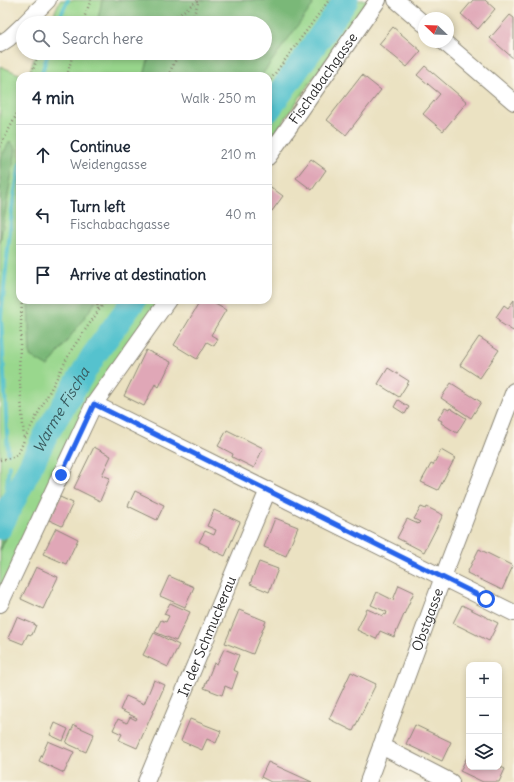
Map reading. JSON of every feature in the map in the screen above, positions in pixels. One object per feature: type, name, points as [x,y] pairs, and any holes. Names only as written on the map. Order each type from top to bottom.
[{"type":"street","points":[[32,16],[48,0]]},
{"type":"street","name":"Fischabachgasse","points":[[272,150],[378,0]]},
{"type":"street","points":[[396,0],[418,19]]},
{"type":"street","points":[[0,44],[16,32]]},
{"type":"street","points":[[451,48],[514,102]]},
{"type":"street","points":[[0,604],[94,404],[165,304]]},
{"type":"street","name":"Obstgasse","points":[[368,782],[443,577],[514,391]]},
{"type":"street","points":[[94,404],[514,613]]},
{"type":"street","name":"In der Schmuckerau","points":[[146,782],[268,490]]},
{"type":"street","points":[[381,746],[451,782]]},
{"type":"path","points":[[85,16],[91,0]]},
{"type":"path","points":[[177,16],[199,0]]},
{"type":"path","points":[[193,16],[199,0]]},
{"type":"path","points":[[272,78],[329,0]]},
{"type":"path","points":[[32,72],[37,60]]},
{"type":"path","points":[[68,72],[71,60]]},
{"type":"path","points":[[170,72],[176,60]]},
{"type":"path","points":[[0,147],[16,116]]},
{"type":"path","points":[[22,304],[19,370],[24,440]]},
{"type":"path","points":[[97,304],[98,310]]},
{"type":"path","points":[[0,460],[13,458],[20,451],[24,440],[72,349],[103,304]]},
{"type":"green space","points":[[60,0],[339,0],[272,95],[272,72],[29,72],[34,60],[272,60],[272,16],[53,16]]},
{"type":"green space","points":[[102,0],[311,0],[313,5],[264,72],[145,72],[148,60],[272,60],[272,16],[99,16]]},
{"type":"green space","points":[[339,0],[351,0],[272,113],[272,95]]},
{"type":"green space","points":[[351,0],[368,0],[272,137],[272,113]]},
{"type":"green space","points":[[0,66],[16,73],[16,304],[126,304],[91,354],[20,471],[0,514]]},
{"type":"green space","points":[[10,141],[16,149],[0,243],[0,159]]},
{"type":"green space","points":[[28,304],[94,304],[48,367],[30,356]]},
{"type":"green space","points":[[126,304],[139,304],[101,358],[48,446],[0,551],[0,514],[20,471],[91,354]]},
{"type":"green space","points":[[139,304],[157,304],[0,590],[0,551],[48,446],[101,358]]},
{"type":"building","points":[[473,0],[485,0],[495,9],[478,29],[461,14]]},
{"type":"building","points":[[510,15],[514,18],[514,59],[490,38]]},
{"type":"building","points":[[393,27],[421,51],[407,67],[379,44]]},
{"type":"building","points":[[425,66],[467,102],[443,131],[423,114],[440,94],[417,75]]},
{"type":"building","points":[[362,75],[381,90],[346,135],[327,120]]},
{"type":"building","points":[[311,159],[326,170],[312,190],[296,178]]},
{"type":"building","points":[[272,188],[283,196],[272,211]]},
{"type":"building","points":[[514,300],[513,331],[499,322],[500,320],[496,317],[504,305],[508,308]]},
{"type":"building","points":[[199,304],[215,304],[226,310],[211,335],[218,339],[214,346],[207,342],[197,359],[174,345]]},
{"type":"building","points":[[479,337],[499,350],[480,378],[460,365]]},
{"type":"building","points":[[146,350],[171,362],[159,387],[155,384],[144,406],[124,396]]},
{"type":"building","points":[[388,368],[409,381],[399,397],[378,384]]},
{"type":"building","points":[[451,383],[481,402],[471,418],[441,398]]},
{"type":"building","points":[[398,400],[409,407],[405,414],[394,407]]},
{"type":"building","points":[[445,408],[449,410],[450,408],[466,418],[457,433],[441,423],[442,421],[438,419]]},
{"type":"building","points":[[227,430],[263,448],[254,468],[232,457],[233,454],[218,446]]},
{"type":"building","points":[[94,447],[111,456],[102,475],[110,478],[100,501],[74,488]]},
{"type":"building","points":[[441,450],[455,458],[438,490],[421,482]]},
{"type":"building","points":[[135,491],[164,505],[157,520],[128,506]]},
{"type":"building","points":[[60,497],[73,503],[62,526],[49,520]]},
{"type":"building","points":[[421,507],[426,509],[427,507],[443,515],[424,552],[397,538],[407,519],[418,524],[420,522],[414,519]]},
{"type":"building","points":[[214,510],[240,522],[225,556],[199,542],[205,531],[214,535],[216,530],[207,526]]},
{"type":"building","points":[[275,518],[298,527],[286,556],[264,547]]},
{"type":"building","points":[[56,528],[78,539],[66,564],[43,554]]},
{"type":"building","points":[[479,549],[513,566],[502,590],[467,573]]},
{"type":"building","points":[[259,562],[278,569],[269,592],[250,584]]},
{"type":"building","points":[[36,567],[58,577],[43,609],[21,599]]},
{"type":"building","points":[[169,576],[194,587],[185,607],[160,596]]},
{"type":"building","points":[[399,585],[414,592],[394,637],[380,631],[376,639],[357,630],[367,609],[383,616],[384,614],[386,615],[387,612],[371,605],[377,592],[393,600]]},
{"type":"building","points":[[170,603],[190,612],[176,641],[155,632],[161,620],[166,622],[169,616],[164,614]]},
{"type":"building","points":[[462,605],[498,623],[489,641],[453,623]]},
{"type":"building","points":[[239,610],[266,621],[253,654],[225,643]]},
{"type":"building","points":[[17,617],[36,625],[32,635],[28,634],[23,644],[8,638]]},
{"type":"building","points":[[154,633],[179,645],[168,667],[143,655]]},
{"type":"building","points":[[224,649],[239,655],[233,670],[238,672],[232,689],[225,686],[222,695],[204,688],[214,663],[217,664]]},
{"type":"building","points":[[351,672],[376,684],[353,731],[329,719]]},
{"type":"building","points":[[154,680],[165,685],[137,748],[119,740],[122,734],[113,730],[118,719],[127,723],[130,717],[136,720],[137,718],[120,710],[126,696],[144,704]]},
{"type":"building","points":[[190,719],[221,731],[216,743],[207,739],[202,750],[181,741]]},
{"type":"building","points":[[55,723],[68,729],[63,741],[50,735]]},
{"type":"building","points":[[74,725],[94,734],[86,752],[66,743]]},
{"type":"building","points":[[415,725],[451,742],[442,761],[406,744]]},
{"type":"building","points":[[48,741],[74,752],[64,773],[39,761]]},
{"type":"building","points":[[466,759],[466,770],[502,770],[502,768],[505,769],[499,782],[483,782],[460,771]]},
{"type":"building","points":[[268,762],[312,782],[271,782],[261,777]]},
{"type":"waterway","points":[[60,16],[68,0]]},
{"type":"waterway","name":"Warme Fischa","points":[[272,104],[346,0]]},
{"type":"waterway","points":[[42,72],[46,60]]},
{"type":"waterway","points":[[8,453],[1,317],[16,186]]},
{"type":"waterway","name":"Warme Fischa","points":[[0,527],[48,431],[94,355],[131,304]]},
{"type":"waterway","points":[[4,519],[9,465]]},
{"type":"route","points":[[61,475],[94,404],[486,599]]}]
